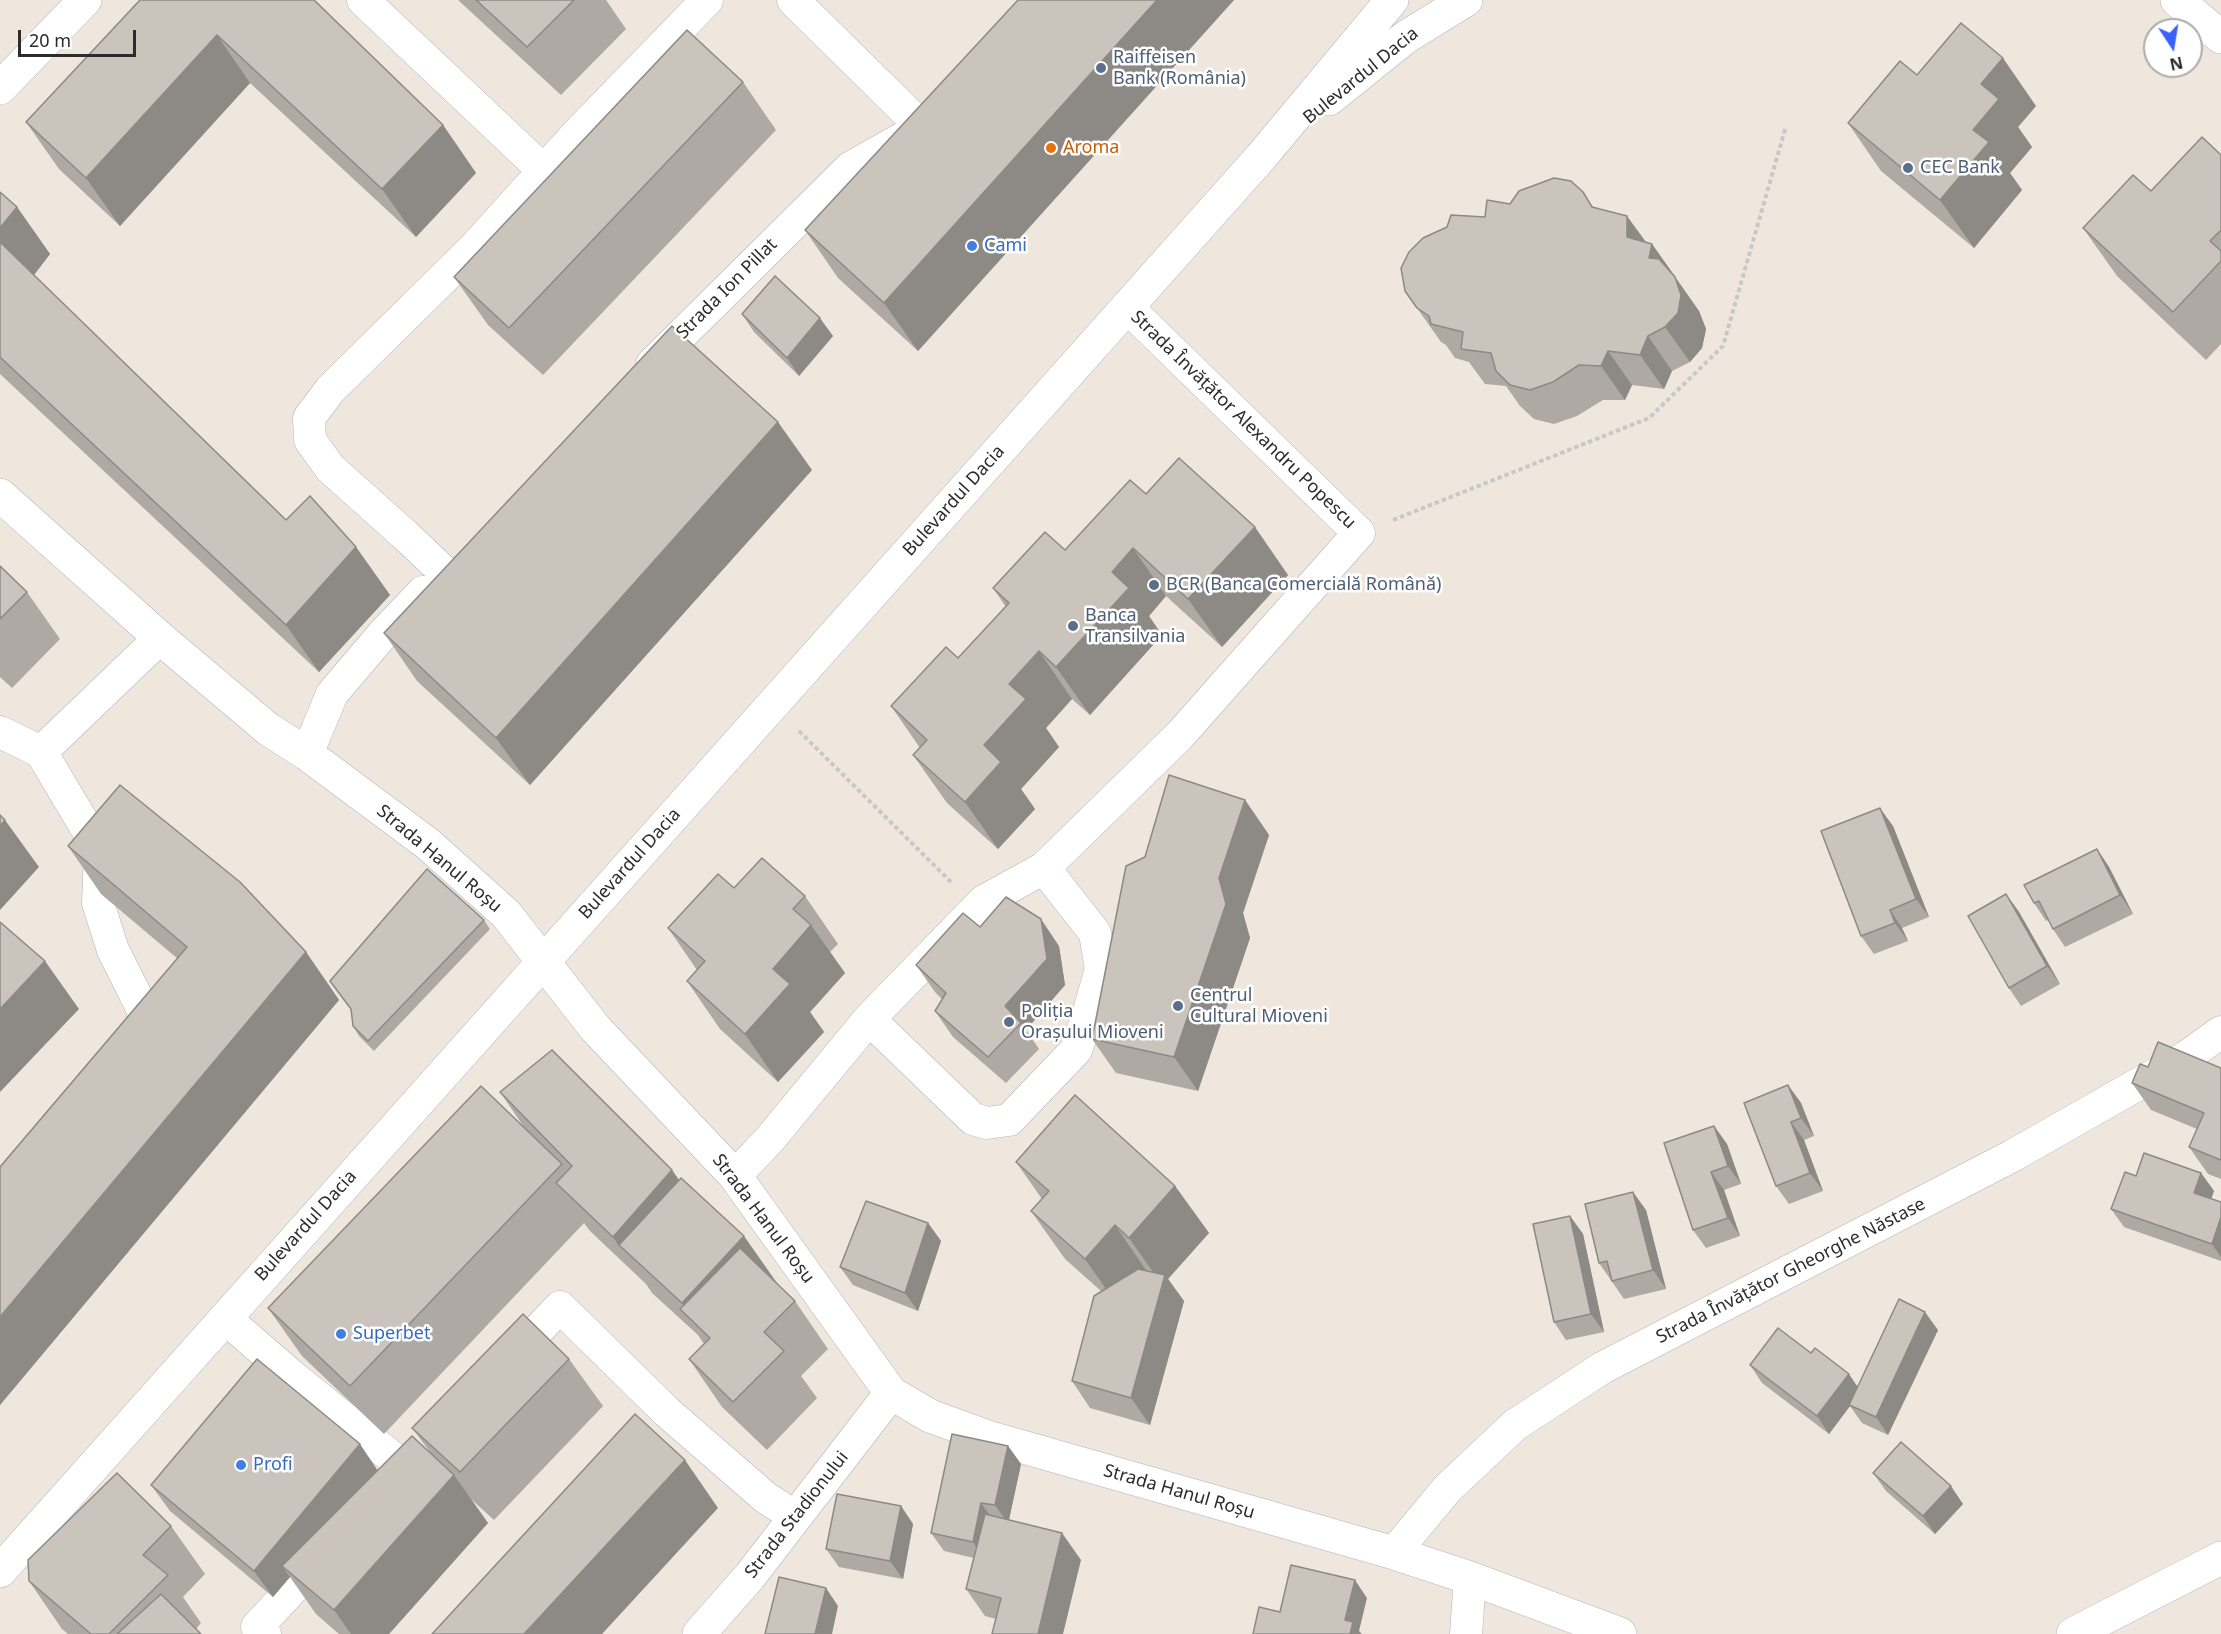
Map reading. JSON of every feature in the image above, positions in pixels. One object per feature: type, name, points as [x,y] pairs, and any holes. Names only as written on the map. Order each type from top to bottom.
[{"type":"street","points":[[0,88],[85,0]]},
{"type":"street","points":[[363,0],[544,171]]},
{"type":"street","points":[[443,571],[330,468],[310,440],[309,418],[330,390],[474,248],[576,135],[707,0]]},
{"type":"street","name":"Strada Ion Pillat","points":[[632,384],[850,168],[931,120],[793,0]]},
{"type":"street","name":"Bulevardul Dacia","points":[[0,1571],[1261,158],[1392,0]]},
{"type":"street","name":"Bulevardul Dacia","points":[[1261,158],[1406,37],[1466,0]]},
{"type":"street","points":[[2177,0],[2221,37]]},
{"type":"street","name":"Strada Învățător Alexandru Popescu","points":[[735,1176],[770,1139],[869,1019],[984,901],[1044,868],[1180,735],[1359,533],[1127,307]]},
{"type":"street","name":"Strada Hanul Roșu","points":[[0,495],[160,638],[268,729],[307,754],[428,844],[506,914],[595,1028],[735,1176],[891,1393],[930,1416],[988,1437],[1394,1553],[1470,1578],[1620,1634]]},
{"type":"street","points":[[307,754],[332,694],[383,634],[467,548]]},
{"type":"street","points":[[41,752],[160,638]]},
{"type":"street","points":[[0,732],[41,752],[100,850],[98,903],[113,950],[144,1012],[136,1054],[121,1071]]},
{"type":"street","points":[[869,1019],[973,1119],[987,1123],[1009,1120],[1076,1050],[1088,1018],[1101,969],[1095,933],[1044,868]]},
{"type":"street","name":"Strada Învățător Gheorghe Năstase","points":[[1394,1553],[1448,1489],[1515,1425],[1602,1368],[2012,1156],[2186,1056],[2221,1032]]},
{"type":"street","points":[[486,1383],[560,1307],[659,1421],[796,1517]]},
{"type":"street","points":[[225,1318],[293,1377],[404,1467]]},
{"type":"street","name":"Strada Stadionului","points":[[699,1634],[750,1576],[891,1393]]},
{"type":"street","points":[[265,1634],[257,1627],[342,1534]]},
{"type":"street","points":[[2073,1634],[2221,1558]]},
{"type":"street","points":[[1466,1634],[1470,1578]]},
{"type":"path","points":[[1359,533],[1649,418],[1723,346],[1786,126]]},
{"type":"path","points":[[772,704],[977,908]]},
{"type":"building","points":[[140,0],[314,0],[443,125],[382,189],[217,35],[86,178],[26,122]]},
{"type":"building","points":[[476,0],[574,0],[527,47]]},
{"type":"building","points":[[1018,0],[1157,0],[884,303],[805,230]]},
{"type":"building","points":[[1961,23],[2003,58],[1981,84],[1999,99],[1973,130],[1989,142],[1940,200],[1848,123],[1900,61],[1917,75]]},
{"type":"building","points":[[687,30],[743,82],[509,328],[454,277]]},
{"type":"building","points":[[2202,137],[2221,155],[2221,230],[2210,241],[2221,251],[2221,261],[2173,312],[2083,228],[2133,175],[2151,191]]},
{"type":"building","points":[[1554,178],[1571,181],[1583,192],[1592,207],[1627,216],[1627,237],[1652,244],[1649,258],[1659,259],[1675,277],[1681,295],[1678,313],[1665,327],[1648,336],[1640,355],[1608,351],[1601,366],[1579,365],[1553,382],[1530,390],[1510,385],[1496,371],[1491,353],[1461,349],[1463,332],[1431,324],[1429,316],[1417,308],[1405,291],[1401,268],[1409,252],[1423,238],[1447,227],[1451,215],[1485,217],[1487,200],[1510,204],[1519,191]]},
{"type":"building","points":[[0,192],[17,207],[0,228]]},
{"type":"building","points":[[0,242],[286,520],[310,496],[356,547],[286,625],[0,357]]},
{"type":"building","points":[[775,276],[820,318],[787,358],[742,314]]},
{"type":"building","points":[[672,326],[778,422],[496,738],[384,633]]},
{"type":"building","points":[[1179,458],[1255,527],[1188,599],[1133,548],[1112,572],[1129,588],[1056,667],[1039,651],[1009,684],[1026,699],[984,745],[1001,762],[965,802],[913,755],[927,740],[891,706],[946,647],[958,658],[1009,603],[993,588],[1045,532],[1065,550],[1130,480],[1146,494]]},
{"type":"building","points":[[0,566],[27,592],[0,619]]},
{"type":"building","points":[[1169,775],[1245,800],[1219,878],[1226,904],[1174,1057],[1092,1039],[1126,866],[1145,857]]},
{"type":"building","points":[[120,785],[240,882],[306,952],[0,1317],[0,1167],[187,947],[68,846]]},
{"type":"building","points":[[1880,808],[1916,899],[1890,910],[1895,923],[1861,936],[1821,831]]},
{"type":"building","points":[[0,815],[5,820],[0,826]]},
{"type":"building","points":[[2097,849],[2120,895],[2053,929],[2039,901],[2034,903],[2024,885]]},
{"type":"building","points":[[762,858],[805,896],[793,909],[811,925],[773,969],[790,984],[745,1034],[687,981],[705,961],[668,928],[718,874],[734,888]]},
{"type":"building","points":[[427,869],[484,920],[368,1041],[353,1026],[351,1009],[330,981]]},
{"type":"building","points":[[2006,894],[2047,966],[2009,988],[1968,916]]},
{"type":"building","points":[[1006,897],[1041,919],[1047,959],[1005,1006],[1021,1023],[988,1057],[935,1011],[946,993],[916,965],[963,913],[980,927]]},
{"type":"building","points":[[0,922],[45,961],[0,1009]]},
{"type":"building","points":[[2158,1042],[2221,1068],[2221,1160],[2189,1147],[2204,1113],[2132,1083],[2140,1064],[2148,1067]]},
{"type":"building","points":[[552,1050],[672,1170],[613,1237],[556,1183],[572,1166],[500,1092]]},
{"type":"building","points":[[1788,1085],[1801,1118],[1791,1122],[1810,1173],[1776,1186],[1744,1103]]},
{"type":"building","points":[[481,1086],[562,1164],[350,1386],[268,1308]]},
{"type":"building","points":[[1075,1095],[1175,1186],[1129,1238],[1115,1225],[1085,1259],[1031,1211],[1049,1191],[1016,1162]]},
{"type":"building","points":[[1714,1126],[1728,1166],[1711,1172],[1728,1218],[1693,1230],[1664,1143]]},
{"type":"building","points":[[2144,1153],[2201,1173],[2194,1193],[2221,1202],[2221,1217],[2212,1244],[2111,1209],[2125,1172],[2136,1176]]},
{"type":"building","points":[[681,1178],[744,1236],[682,1303],[619,1245]]},
{"type":"building","points":[[1633,1192],[1653,1270],[1612,1281],[1607,1261],[1599,1263],[1585,1204]]},
{"type":"building","points":[[866,1201],[928,1223],[905,1293],[840,1267]]},
{"type":"building","points":[[1570,1216],[1591,1314],[1554,1322],[1533,1224]]},
{"type":"building","points":[[740,1248],[795,1301],[764,1332],[784,1351],[733,1402],[689,1359],[710,1338],[680,1309]]},
{"type":"building","points":[[1138,1269],[1165,1275],[1131,1398],[1072,1381],[1094,1296]]},
{"type":"building","points":[[1899,1299],[1925,1312],[1876,1417],[1849,1405]]},
{"type":"building","points":[[523,1314],[569,1359],[460,1472],[412,1428]]},
{"type":"building","points":[[1778,1328],[1811,1353],[1815,1348],[1849,1374],[1817,1416],[1750,1365]]},
{"type":"building","points":[[257,1359],[360,1444],[254,1571],[151,1485]]},
{"type":"building","points":[[635,1414],[685,1460],[524,1634],[432,1634]]},
{"type":"building","points":[[952,1434],[1008,1446],[995,1505],[981,1503],[973,1542],[931,1533]]},
{"type":"building","points":[[412,1436],[454,1475],[334,1610],[282,1566]]},
{"type":"building","points":[[1901,1442],[1951,1486],[1923,1516],[1873,1473]]},
{"type":"building","points":[[117,1473],[171,1526],[143,1555],[168,1575],[109,1634],[91,1634],[29,1581],[28,1560]]},
{"type":"building","points":[[837,1494],[901,1506],[890,1561],[826,1549]]},
{"type":"building","points":[[985,1514],[1062,1533],[1038,1634],[992,1634],[1001,1598],[966,1589]]},
{"type":"building","points":[[1291,1565],[1355,1580],[1345,1620],[1353,1622],[1350,1634],[1253,1634],[1259,1607],[1280,1612]]},
{"type":"building","points":[[779,1577],[826,1588],[815,1634],[765,1634]]},
{"type":"building","points":[[161,1594],[201,1634],[117,1634]]},
{"type":"place","name":"Raiffeisen Bank (România)","points":[[1101,68]]},
{"type":"place","name":"Aroma","points":[[1051,148]]},
{"type":"place","name":"CEC Bank","points":[[1908,168]]},
{"type":"place","name":"Cami","points":[[972,246]]},
{"type":"place","name":"BCR (Banca Comercială Română)","points":[[1154,585]]},
{"type":"place","name":"Banca Transilvania","points":[[1073,626]]},
{"type":"place","name":"Centrul Cultural Mioveni","points":[[1178,1006]]},
{"type":"place","name":"Poliția Orașului Mioveni","points":[[1009,1022]]},
{"type":"place","name":"Superbet","points":[[341,1334]]},
{"type":"place","name":"Profi","points":[[241,1465]]}]
